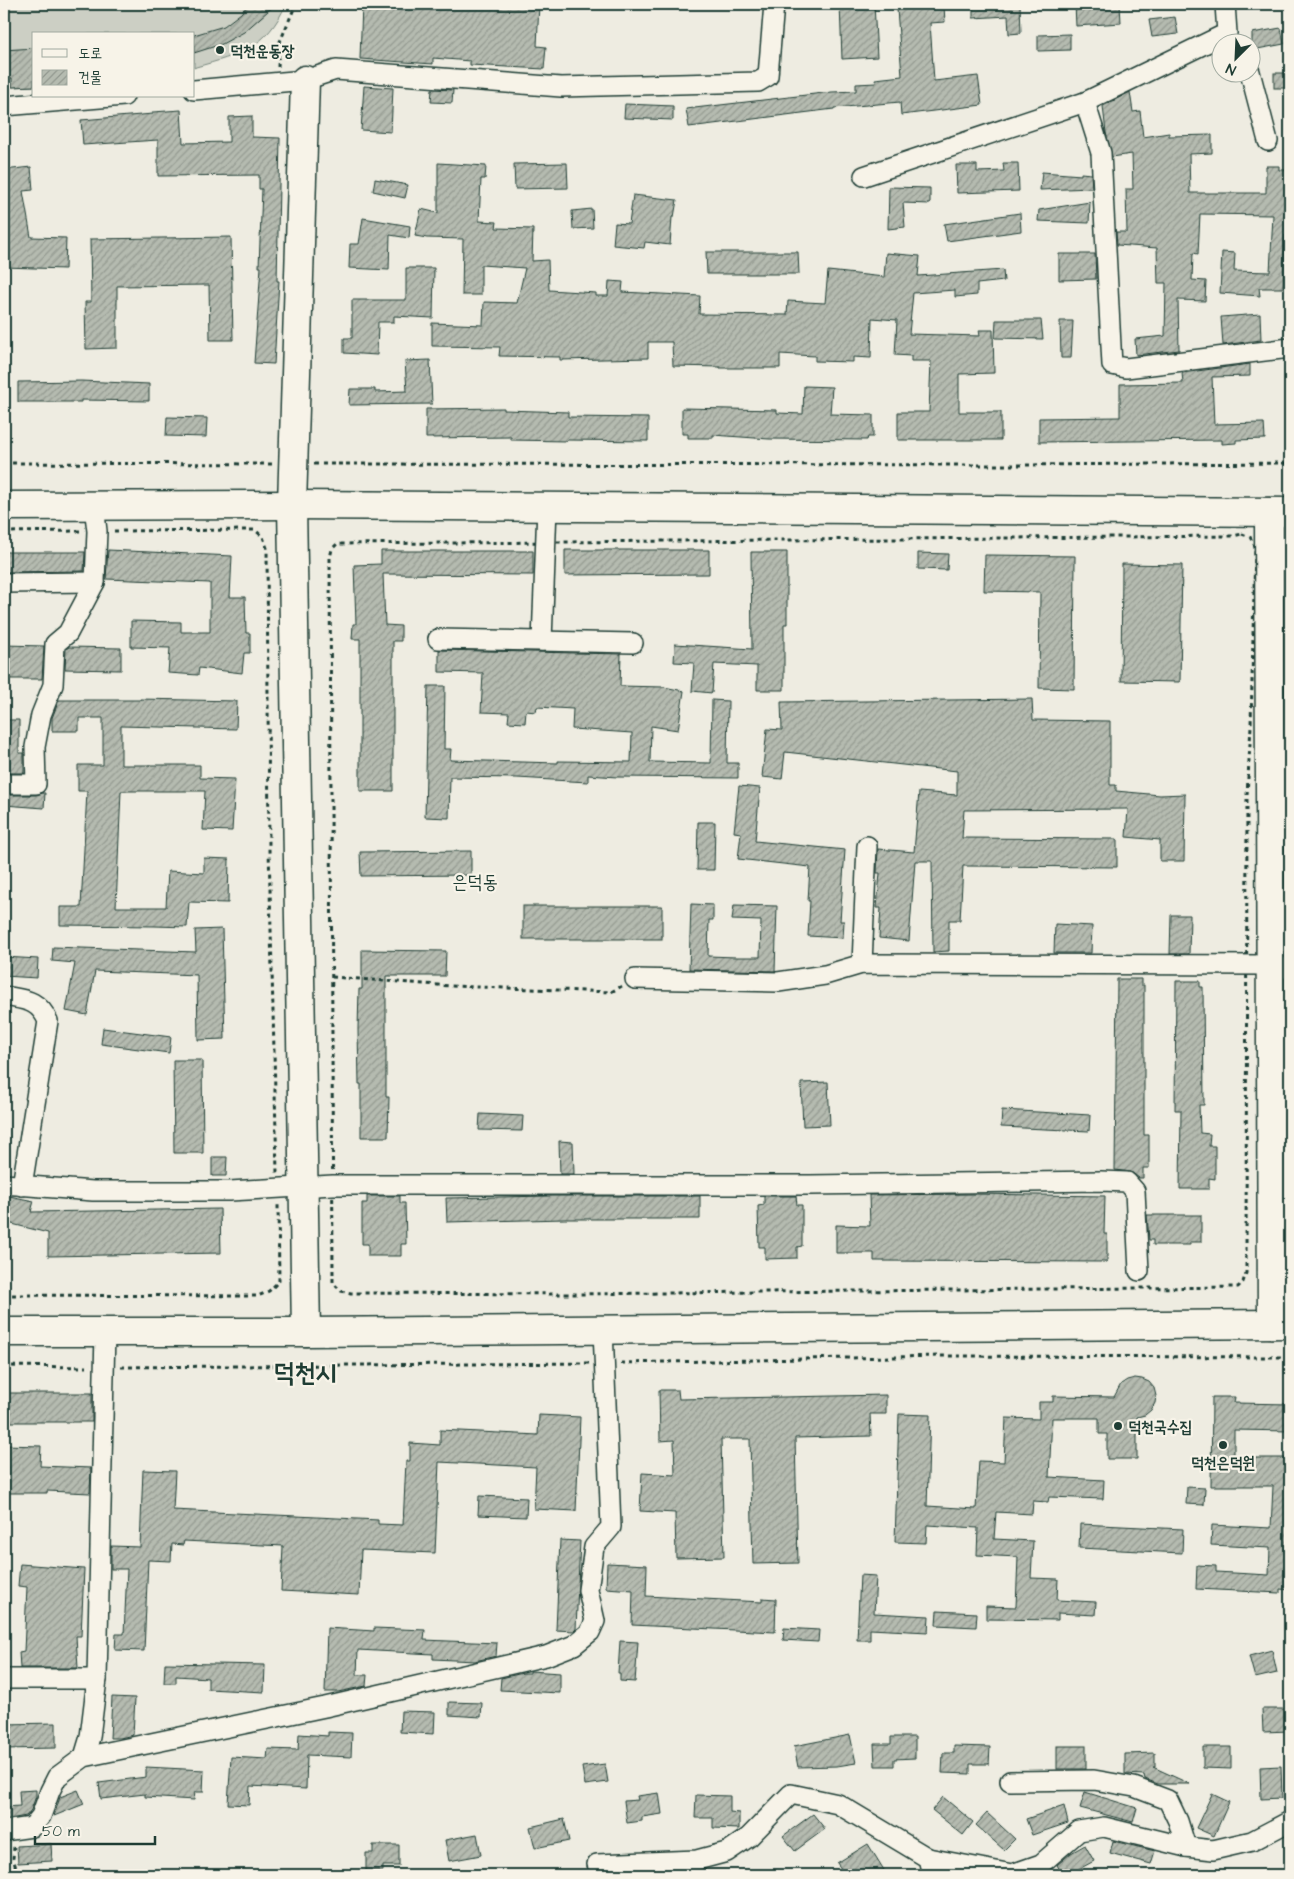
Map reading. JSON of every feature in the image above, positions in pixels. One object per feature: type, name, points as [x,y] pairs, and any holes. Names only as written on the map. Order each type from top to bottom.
[{"type":"main road","points":[[305,80],[292,505],[291,1187],[306,1332]]},
{"type":"main road","points":[[4,506],[96,518],[292,505],[1280,512],[1270,967],[1281,1077],[1281,1324],[306,1332],[4,1332]]},
{"type":"street","points":[[195,90],[305,80],[336,70],[561,86],[758,82],[768,76],[774,4]]},
{"type":"street","points":[[1225,4],[1229,32]]},
{"type":"street","points":[[864,176],[1085,102],[1212,46]]},
{"type":"street","points":[[1253,82],[1268,141]]},
{"type":"street","points":[[4,106],[100,98]]},
{"type":"street","points":[[1085,102],[1101,153],[1112,365],[1126,368],[1290,348]]},
{"type":"street","points":[[542,641],[547,507]]},
{"type":"street","points":[[4,784],[36,784],[35,747],[41,715],[53,685],[55,644],[68,633],[95,582],[96,518]]},
{"type":"street","points":[[4,583],[95,582]]},
{"type":"street","points":[[438,639],[633,643]]},
{"type":"street","points":[[862,964],[867,846]]},
{"type":"street","points":[[635,979],[778,982],[825,975],[862,964],[1270,967]]},
{"type":"street","points":[[4,996],[33,1002],[43,1010],[48,1021],[13,1185],[93,1191],[230,1190],[333,1185],[810,1185],[1127,1182],[1135,1191],[1139,1271]]},
{"type":"street","points":[[10,1831],[32,1827],[41,1816],[57,1777],[84,1757],[325,1707],[546,1656],[574,1645],[590,1632],[595,1621],[588,1590],[594,1547],[611,1527],[602,1329]]},
{"type":"street","points":[[84,1757],[90,1736],[97,1679],[106,1367],[105,1332]]},
{"type":"street","points":[[4,1678],[97,1679]]},
{"type":"street","points":[[1010,1781],[1094,1780],[1134,1787],[1168,1800],[1178,1821],[1186,1847]]},
{"type":"street","points":[[597,1864],[697,1860],[727,1852],[749,1837],[791,1794],[838,1804],[930,1867],[1012,1874],[1040,1864],[1079,1831],[1104,1827],[1186,1847],[1213,1850],[1252,1841],[1290,1821]]},
{"type":"path","points":[[278,83],[278,44],[296,4]]},
{"type":"path","points":[[4,463],[1020,465],[1290,463]]},
{"type":"path","points":[[4,532],[96,518],[255,530],[263,538],[267,548],[270,849],[291,1187],[279,1281],[269,1291],[258,1296],[4,1295]]},
{"type":"path","points":[[1242,534],[1250,537],[1255,546],[1251,726],[1247,795],[1270,967],[1246,1273],[1243,1282],[1238,1287],[583,1294],[351,1293],[341,1291],[332,1284],[330,558],[332,549],[337,544],[546,542],[1204,536],[1242,534]]},
{"type":"path","points":[[332,977],[451,986],[611,992],[635,979]]},
{"type":"path","points":[[4,1366],[106,1367],[604,1363],[940,1356],[1290,1358]]},
{"type":"path","points":[[10,1831],[13,1858],[18,1875]]},
{"type":"shaded area","name":"덕천운동장","points":[[4,4],[286,4],[270,31],[250,48],[195,68],[195,32],[32,32],[32,86],[12,87],[12,78],[4,78]]},
{"type":"building","points":[[249,4],[276,4],[244,32],[222,44],[195,53],[195,35],[224,26]]},
{"type":"building","points":[[362,4],[539,4],[537,46],[546,47],[544,69],[470,65],[470,61],[433,58],[433,64],[360,59]]},
{"type":"building","points":[[840,4],[874,4],[877,57],[842,59]]},
{"type":"building","points":[[1020,4],[1021,33],[1009,34],[1008,16],[973,18],[973,5]]},
{"type":"building","points":[[1075,4],[1120,4],[1121,23],[1076,26]]},
{"type":"building","points":[[944,6],[945,22],[930,23],[934,81],[978,76],[982,105],[901,115],[900,102],[834,108],[689,127],[686,109],[832,92],[856,91],[856,84],[876,83],[875,79],[902,76],[897,9]]},
{"type":"building","points":[[1175,17],[1178,34],[1152,37],[1149,20]]},
{"type":"building","points":[[1281,28],[1284,44],[1262,48],[1262,32],[1258,32]]},
{"type":"building","points":[[1070,34],[1070,50],[1038,51],[1038,35]]},
{"type":"building","points":[[32,48],[32,86],[12,87],[12,78],[4,78],[4,50]]},
{"type":"building","points":[[1274,73],[1290,73],[1290,88],[1274,88]]},
{"type":"building","points":[[364,86],[393,88],[391,132],[361,130]]},
{"type":"building","points":[[432,89],[453,90],[452,103],[431,102]]},
{"type":"building","points":[[1130,92],[1133,112],[1140,111],[1143,137],[1169,133],[1169,136],[1212,135],[1212,153],[1189,154],[1190,193],[1266,193],[1266,166],[1279,166],[1279,170],[1290,170],[1290,235],[1285,235],[1283,288],[1259,288],[1260,296],[1220,293],[1222,252],[1235,253],[1234,271],[1270,272],[1273,215],[1200,214],[1198,254],[1193,253],[1192,280],[1206,281],[1205,301],[1178,300],[1179,350],[1136,355],[1135,339],[1165,336],[1166,283],[1158,283],[1157,248],[1117,245],[1116,232],[1127,232],[1126,189],[1133,189],[1132,154],[1112,157],[1106,133],[1103,106]]},
{"type":"building","points":[[625,104],[673,106],[673,120],[624,118]]},
{"type":"building","points":[[181,110],[183,143],[229,142],[229,117],[252,116],[252,137],[280,138],[277,281],[279,281],[274,364],[254,363],[261,267],[259,267],[262,189],[259,189],[259,175],[158,176],[158,140],[83,145],[81,120]]},
{"type":"building","points":[[438,163],[486,166],[485,179],[481,179],[479,221],[497,222],[496,228],[533,229],[532,261],[548,260],[549,290],[596,293],[596,296],[608,296],[609,281],[623,282],[622,292],[700,296],[699,314],[787,315],[788,301],[825,303],[828,271],[884,277],[886,253],[920,256],[918,276],[1003,270],[1004,281],[977,284],[977,295],[955,297],[955,290],[913,293],[909,334],[980,336],[979,330],[993,330],[994,373],[959,374],[959,412],[1001,412],[1001,440],[898,440],[898,412],[929,412],[931,361],[911,361],[911,356],[895,355],[897,320],[872,318],[871,358],[853,357],[853,362],[815,361],[815,356],[780,354],[780,368],[673,366],[672,342],[648,342],[648,358],[560,360],[560,357],[499,356],[500,347],[432,346],[432,323],[483,325],[484,302],[517,303],[525,268],[481,265],[481,295],[462,295],[463,239],[415,236],[421,209],[438,213]]},
{"type":"building","points":[[567,163],[568,188],[515,189],[514,164]]},
{"type":"building","points":[[1003,163],[1018,163],[1019,191],[957,193],[956,165],[977,165],[977,172],[1004,171]]},
{"type":"building","points":[[31,167],[33,190],[23,191],[31,237],[66,238],[65,269],[4,267],[4,170]]},
{"type":"building","points":[[1042,172],[1091,174],[1092,188],[1040,190]]},
{"type":"building","points":[[375,179],[408,185],[405,198],[373,191]]},
{"type":"building","points":[[889,187],[930,188],[930,204],[903,203],[905,227],[888,229]]},
{"type":"building","points":[[633,195],[677,200],[674,217],[672,217],[670,245],[645,242],[644,248],[613,245],[615,223],[629,224]]},
{"type":"building","points":[[1090,202],[1089,223],[1038,221],[1039,210]]},
{"type":"building","points":[[592,209],[593,228],[573,229],[572,211]]},
{"type":"building","points":[[1020,213],[1021,231],[947,241],[944,224]]},
{"type":"building","points":[[363,218],[410,226],[409,238],[390,235],[389,270],[349,268],[350,244],[359,244]]},
{"type":"building","points":[[231,237],[233,340],[210,340],[209,285],[117,286],[117,348],[86,349],[85,302],[91,302],[90,239]]},
{"type":"building","points":[[706,252],[798,252],[799,274],[707,274]]},
{"type":"building","points":[[1059,254],[1095,254],[1096,279],[1059,280]]},
{"type":"building","points":[[406,268],[434,268],[433,318],[394,316],[394,322],[378,322],[377,355],[344,353],[344,338],[352,338],[352,300],[406,300]]},
{"type":"building","points":[[1260,314],[1261,340],[1223,345],[1221,317]]},
{"type":"building","points":[[996,320],[1041,320],[1043,339],[995,338]]},
{"type":"building","points":[[1060,321],[1073,321],[1071,358],[1061,358]]},
{"type":"building","points":[[430,360],[432,404],[349,405],[350,389],[375,389],[375,392],[407,391],[405,361]]},
{"type":"building","points":[[1250,364],[1250,376],[1212,377],[1214,424],[1264,423],[1265,439],[1236,440],[1236,443],[1222,444],[1222,440],[1039,442],[1039,418],[1120,417],[1120,384],[1183,383],[1182,373]]},
{"type":"building","points":[[81,381],[149,384],[149,401],[81,400],[81,402],[18,402],[18,382]]},
{"type":"building","points":[[804,386],[832,387],[830,414],[873,415],[873,437],[868,437],[867,440],[769,439],[713,435],[713,438],[688,438],[688,434],[682,434],[682,408],[777,410],[777,413],[803,414]]},
{"type":"building","points":[[504,408],[504,410],[568,412],[568,417],[648,418],[648,441],[511,440],[511,437],[426,438],[426,409]]},
{"type":"building","points":[[167,417],[207,418],[206,437],[166,436]]},
{"type":"building","points":[[108,550],[232,556],[230,597],[245,597],[246,633],[250,633],[250,653],[244,653],[242,673],[199,668],[198,675],[168,673],[170,648],[131,647],[131,621],[181,622],[181,632],[210,632],[210,583],[106,579]]},
{"type":"building","points":[[565,550],[709,550],[709,574],[565,575]]},
{"type":"building","points":[[381,551],[533,551],[533,575],[383,574],[385,625],[401,626],[401,641],[393,641],[393,791],[360,791],[360,639],[352,639],[353,624],[356,624],[354,565],[381,564]]},
{"type":"building","points":[[4,552],[85,552],[84,571],[4,572]]},
{"type":"building","points":[[751,552],[787,552],[787,624],[784,624],[784,690],[757,690],[757,666],[714,664],[712,693],[692,691],[694,663],[674,662],[675,644],[752,649]]},
{"type":"building","points":[[918,553],[948,554],[947,570],[918,569]]},
{"type":"building","points":[[985,555],[1075,556],[1074,689],[1039,688],[1040,592],[984,591]]},
{"type":"building","points":[[1122,564],[1182,565],[1180,682],[1121,681]]},
{"type":"building","points":[[4,645],[44,646],[42,679],[4,679]]},
{"type":"building","points":[[69,647],[121,648],[121,670],[65,669],[66,649]]},
{"type":"building","points":[[439,650],[621,654],[620,686],[664,687],[684,691],[678,730],[651,726],[650,762],[711,763],[712,700],[728,701],[727,763],[738,763],[738,778],[588,775],[588,782],[450,777],[449,818],[425,817],[428,686],[445,686],[444,749],[451,749],[450,760],[558,763],[558,761],[631,762],[632,733],[572,729],[573,709],[537,707],[536,712],[526,711],[525,723],[508,722],[509,713],[481,712],[483,673],[439,672]]},
{"type":"building","points":[[1032,699],[1033,720],[1110,721],[1110,785],[1116,785],[1116,791],[1160,795],[1185,794],[1184,861],[1160,861],[1160,840],[1126,837],[1128,809],[964,810],[962,838],[1117,839],[1117,867],[963,866],[960,920],[949,920],[949,951],[933,952],[932,861],[915,861],[909,941],[879,938],[881,908],[877,908],[880,873],[877,873],[878,849],[914,852],[919,792],[957,795],[957,771],[785,752],[782,779],[762,777],[767,729],[782,730],[781,702]]},
{"type":"building","points":[[59,700],[237,701],[236,729],[121,726],[121,765],[200,765],[200,778],[235,779],[232,831],[203,830],[205,791],[121,791],[116,907],[166,907],[168,871],[204,873],[204,858],[229,859],[228,903],[189,902],[187,927],[60,925],[60,907],[81,907],[87,791],[78,791],[78,765],[103,765],[103,718],[79,718],[79,731],[52,731],[52,718]]},
{"type":"building","points":[[4,720],[19,720],[19,753],[24,753],[24,773],[4,773]]},
{"type":"building","points":[[739,786],[760,788],[755,841],[845,850],[840,921],[844,921],[843,938],[808,936],[810,867],[738,859],[741,833],[734,832]]},
{"type":"building","points":[[45,793],[44,808],[4,805],[4,795],[36,795]]},
{"type":"building","points":[[698,822],[715,822],[714,870],[697,870]]},
{"type":"building","points":[[471,851],[471,875],[361,876],[360,852]]},
{"type":"building","points":[[691,904],[713,905],[713,920],[709,920],[708,956],[736,957],[760,957],[761,921],[732,920],[734,905],[777,906],[775,971],[689,969]]},
{"type":"building","points":[[523,906],[662,906],[662,939],[523,939]]},
{"type":"building","points":[[1171,915],[1190,915],[1189,954],[1170,954]]},
{"type":"building","points":[[1055,924],[1092,926],[1091,953],[1054,953]]},
{"type":"building","points":[[222,929],[225,1039],[198,1040],[197,975],[95,971],[87,1015],[66,1011],[75,963],[52,961],[53,947],[196,952],[195,930]]},
{"type":"building","points":[[362,950],[446,951],[445,976],[386,976],[386,1097],[389,1097],[388,1137],[361,1137],[358,1029],[359,989],[362,989]]},
{"type":"building","points":[[4,957],[38,959],[37,978],[4,976]]},
{"type":"building","points":[[1117,979],[1141,979],[1141,985],[1144,985],[1144,1135],[1149,1135],[1149,1168],[1143,1168],[1143,1178],[1139,1178],[1131,1172],[1115,1170]]},
{"type":"building","points":[[1176,981],[1200,981],[1200,987],[1203,987],[1204,1105],[1199,1105],[1200,1133],[1210,1134],[1209,1146],[1215,1146],[1215,1179],[1209,1178],[1209,1189],[1180,1189],[1181,1110],[1175,1110]]},
{"type":"building","points":[[103,1028],[171,1037],[169,1053],[101,1044]]},
{"type":"building","points":[[173,1060],[202,1060],[203,1153],[174,1153]]},
{"type":"building","points":[[828,1082],[830,1125],[803,1126],[801,1083]]},
{"type":"building","points":[[1002,1110],[1090,1115],[1089,1131],[1001,1127]]},
{"type":"building","points":[[480,1114],[523,1116],[522,1131],[479,1130]]},
{"type":"building","points":[[559,1141],[573,1142],[574,1174],[560,1174]]},
{"type":"building","points":[[212,1157],[227,1157],[226,1176],[212,1176]]},
{"type":"building","points":[[4,1195],[34,1201],[31,1212],[220,1209],[221,1253],[48,1256],[48,1233],[4,1222]]},
{"type":"building","points":[[869,1195],[1105,1196],[1104,1234],[1107,1234],[1107,1262],[874,1261],[874,1253],[836,1253],[836,1225],[870,1226]]},
{"type":"building","points":[[367,1196],[400,1196],[400,1203],[405,1203],[406,1244],[401,1244],[401,1256],[368,1256],[368,1244],[362,1244],[362,1203],[367,1203]]},
{"type":"building","points":[[700,1196],[700,1219],[564,1219],[447,1222],[446,1198]]},
{"type":"building","points":[[764,1196],[796,1196],[797,1205],[802,1205],[802,1246],[797,1247],[797,1258],[765,1259],[765,1247],[759,1247],[758,1206],[764,1205]]},
{"type":"building","points":[[1147,1215],[1201,1215],[1201,1242],[1190,1242],[1190,1245],[1153,1245],[1153,1240],[1149,1240]]},
{"type":"building","points":[[1135,1378],[1149,1382],[1154,1388],[1156,1396],[1151,1410],[1145,1415],[1137,1417],[1137,1459],[1107,1459],[1107,1434],[1099,1434],[1099,1418],[1052,1418],[1049,1477],[1104,1480],[1103,1499],[1049,1497],[1048,1502],[1033,1501],[1032,1514],[996,1512],[994,1539],[1033,1541],[1031,1578],[1058,1579],[1057,1600],[1096,1602],[1095,1615],[1058,1613],[1058,1620],[986,1619],[986,1606],[1016,1607],[1018,1557],[977,1555],[978,1528],[927,1525],[926,1543],[895,1542],[899,1414],[930,1415],[927,1506],[976,1509],[979,1461],[1004,1462],[1006,1418],[1039,1419],[1039,1402],[1053,1402],[1053,1396],[1114,1397],[1121,1384]]},
{"type":"building","points":[[659,1390],[678,1390],[679,1399],[886,1395],[886,1414],[870,1414],[871,1436],[795,1438],[798,1563],[753,1564],[750,1439],[721,1439],[724,1557],[676,1558],[675,1513],[640,1511],[642,1473],[675,1475],[674,1440],[660,1441]]},
{"type":"building","points":[[4,1393],[92,1393],[92,1422],[4,1422]]},
{"type":"building","points":[[1212,1397],[1235,1397],[1234,1403],[1290,1404],[1290,1431],[1234,1430],[1234,1458],[1290,1458],[1290,1590],[1280,1589],[1280,1593],[1196,1589],[1197,1565],[1216,1566],[1216,1572],[1269,1575],[1270,1548],[1211,1545],[1212,1525],[1271,1528],[1273,1486],[1211,1486]]},
{"type":"building","points":[[539,1415],[580,1417],[576,1511],[534,1509],[536,1467],[439,1462],[435,1553],[361,1550],[359,1595],[281,1591],[283,1546],[184,1541],[183,1545],[172,1544],[171,1561],[148,1560],[144,1651],[115,1650],[116,1634],[124,1634],[127,1569],[111,1569],[111,1546],[140,1547],[143,1470],[175,1471],[173,1510],[378,1520],[378,1524],[403,1525],[406,1461],[410,1461],[410,1443],[440,1445],[440,1430],[538,1435]]},
{"type":"building","points":[[4,1445],[41,1446],[40,1466],[91,1468],[90,1493],[47,1491],[47,1493],[4,1493]]},
{"type":"building","points":[[1187,1487],[1205,1488],[1204,1505],[1186,1504]]},
{"type":"building","points":[[479,1496],[527,1498],[526,1517],[478,1515]]},
{"type":"building","points":[[1080,1524],[1183,1529],[1182,1553],[1079,1548]]},
{"type":"building","points":[[560,1540],[580,1541],[576,1629],[574,1631],[556,1630]]},
{"type":"building","points":[[607,1563],[647,1565],[646,1596],[762,1602],[762,1598],[776,1599],[775,1632],[632,1625],[633,1590],[606,1588]]},
{"type":"building","points":[[20,1564],[84,1569],[81,1636],[76,1636],[78,1668],[20,1668],[19,1652],[24,1651],[27,1587],[18,1586]]},
{"type":"building","points":[[860,1575],[876,1576],[874,1613],[929,1616],[928,1632],[870,1629],[870,1640],[857,1640]]},
{"type":"building","points":[[937,1611],[977,1613],[976,1627],[936,1625]]},
{"type":"building","points":[[327,1628],[374,1631],[374,1628],[425,1630],[424,1640],[497,1643],[496,1656],[475,1661],[433,1659],[433,1654],[358,1650],[357,1675],[367,1675],[366,1686],[338,1692],[325,1692]]},
{"type":"building","points":[[784,1628],[819,1630],[818,1642],[783,1640]]},
{"type":"building","points":[[620,1641],[638,1642],[635,1682],[620,1681],[620,1673],[618,1673]]},
{"type":"building","points":[[1272,1650],[1277,1673],[1255,1678],[1249,1656]]},
{"type":"building","points":[[165,1663],[265,1665],[264,1692],[208,1689],[208,1678],[176,1676],[176,1683],[164,1683]]},
{"type":"building","points":[[530,1671],[560,1673],[560,1693],[500,1690],[501,1678],[530,1673]]},
{"type":"building","points":[[112,1697],[135,1698],[133,1735],[110,1738]]},
{"type":"building","points":[[449,1702],[482,1703],[481,1717],[449,1715]]},
{"type":"building","points":[[1262,1709],[1290,1709],[1290,1731],[1263,1732]]},
{"type":"building","points":[[401,1711],[435,1712],[434,1734],[400,1732]]},
{"type":"building","points":[[56,1723],[56,1748],[4,1749],[4,1724]]},
{"type":"building","points":[[328,1732],[352,1733],[351,1757],[307,1755],[306,1789],[250,1786],[249,1805],[228,1804],[231,1757],[267,1759],[268,1749],[298,1750],[299,1734],[328,1736]]},
{"type":"building","points":[[850,1735],[856,1763],[837,1766],[798,1767],[794,1746]]},
{"type":"building","points":[[891,1737],[915,1737],[915,1758],[894,1759],[894,1766],[875,1766],[874,1744],[891,1744]]},
{"type":"building","points":[[954,1746],[990,1747],[989,1764],[970,1764],[970,1774],[942,1773],[943,1753],[954,1753]]},
{"type":"building","points":[[1057,1746],[1086,1746],[1086,1769],[1057,1769]]},
{"type":"building","points":[[1203,1747],[1231,1747],[1231,1769],[1203,1768]]},
{"type":"building","points":[[1155,1753],[1155,1767],[1153,1767],[1190,1784],[1158,1784],[1145,1779],[1144,1775],[1125,1774],[1125,1754]]},
{"type":"building","points":[[605,1764],[608,1782],[585,1785],[582,1767]]},
{"type":"building","points":[[1281,1766],[1282,1798],[1261,1799],[1260,1767]]},
{"type":"building","points":[[146,1767],[204,1770],[203,1792],[195,1792],[194,1800],[145,1797],[145,1794],[101,1799],[99,1783],[146,1777]]},
{"type":"building","points":[[36,1790],[31,1810],[26,1816],[4,1820],[4,1807],[20,1806],[19,1791]]},
{"type":"building","points":[[78,1790],[84,1804],[54,1816],[60,1797]]},
{"type":"building","points":[[1085,1792],[1137,1808],[1133,1822],[1080,1808]]},
{"type":"building","points":[[659,1793],[662,1814],[642,1817],[642,1821],[627,1823],[624,1801],[638,1800],[637,1796]]},
{"type":"building","points":[[1212,1794],[1229,1802],[1214,1836],[1196,1828]]},
{"type":"building","points":[[696,1795],[730,1796],[730,1812],[739,1813],[739,1829],[713,1828],[713,1818],[695,1818]]},
{"type":"building","points":[[943,1797],[973,1822],[963,1835],[932,1810]]},
{"type":"building","points":[[1064,1806],[1068,1823],[1032,1835],[1026,1819]]},
{"type":"building","points":[[987,1813],[1015,1839],[1004,1850],[976,1825]]},
{"type":"building","points":[[813,1814],[825,1829],[795,1851],[783,1836]]},
{"type":"building","points":[[564,1819],[569,1841],[535,1848],[530,1827]]},
{"type":"building","points":[[477,1834],[481,1855],[449,1861],[445,1840]]},
{"type":"building","points":[[1113,1841],[1155,1851],[1151,1864],[1110,1853]]},
{"type":"building","points":[[51,1844],[52,1861],[18,1863],[17,1846]]},
{"type":"building","points":[[868,1844],[887,1875],[845,1875],[837,1863]]},
{"type":"building","points":[[373,1845],[399,1845],[399,1866],[383,1866],[383,1871],[366,1871],[366,1853],[373,1853]]},
{"type":"building","points":[[1085,1845],[1094,1861],[1068,1875],[1063,1875],[1057,1865],[1071,1853]]},
{"type":"place","name":"덕천운동장","points":[[220,50]]},
{"type":"place","name":"덕천국수집","points":[[1118,1426]]},
{"type":"place","name":"덕천은덕원","points":[[1223,1445]]},
{"type":"district","name":"은덕동","points":[[475,881]]},
{"type":"district","name":"덕천시","points":[[305,1372]]}]
